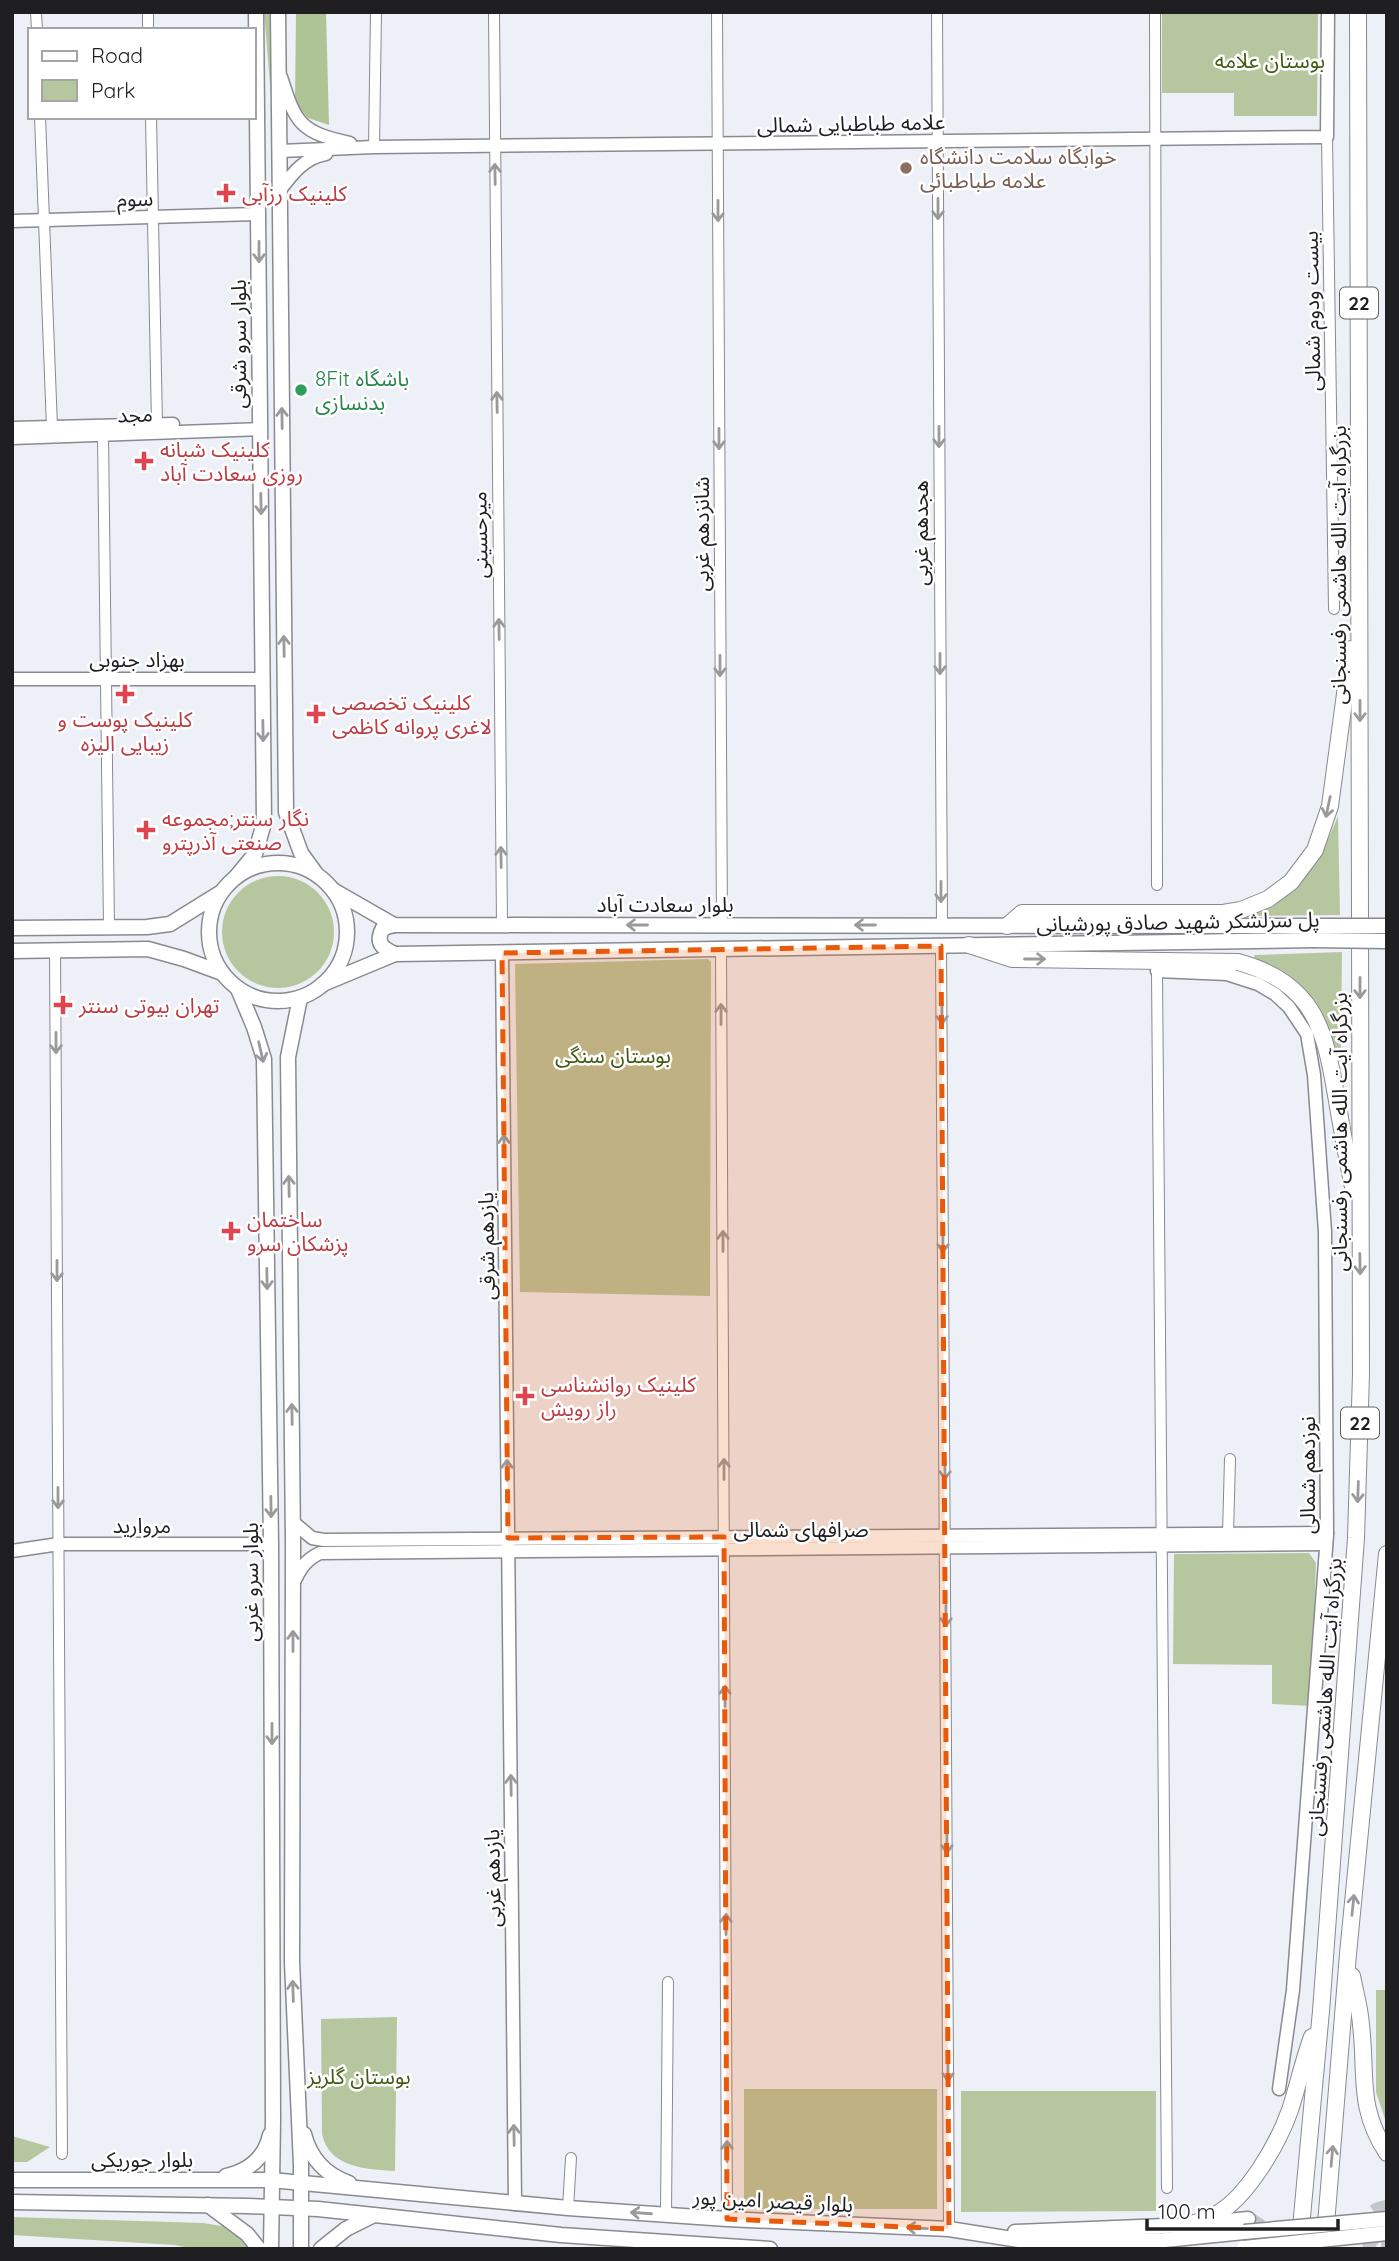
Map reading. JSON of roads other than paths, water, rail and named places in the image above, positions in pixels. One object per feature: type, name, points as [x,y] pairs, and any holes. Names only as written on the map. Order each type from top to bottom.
[{"type":"highway","name":"بزرگراه آیت الله هاشمی رفسنجانی","points":[[1299,2249],[1321,2011],[1356,1538],[1361,1374],[1358,12]]},
{"type":"highway","points":[[1007,926],[1022,913],[1208,914],[1241,910],[1268,899],[1292,881],[1315,850],[1330,806],[1359,594]]},
{"type":"highway","points":[[969,945],[1012,958],[1238,962],[1267,972],[1281,981],[1311,1009],[1326,1043],[1360,1226]]},
{"type":"highway","points":[[1324,2249],[1348,1954],[1387,1554]]},
{"type":"highway","points":[[1348,1954],[1361,2024],[1365,2101],[1370,2123],[1387,2153]]},
{"type":"highway","points":[[1189,2225],[1216,2214],[1227,2206],[1244,2190],[1258,2171],[1289,2113],[1321,2011]]},
{"type":"main road","name":"بلوار سرو شرقی","points":[[236,877],[255,854],[264,823],[256,12]]},
{"type":"main road","name":"بلوار سرو شرقی","points":[[278,12],[286,812],[301,853],[317,875]]},
{"type":"main road","points":[[258,150],[279,151]]},
{"type":"main road","points":[[12,928],[170,924],[221,892],[236,877],[255,866],[276,863],[298,865],[317,875],[333,890],[343,909],[347,931],[344,952],[334,972],[323,984]]},
{"type":"main road","name":"بلوار سعادت آباد","points":[[333,890],[394,925],[1007,926]]},
{"type":"main road","points":[[221,892],[212,912],[209,933],[212,954],[222,973],[237,989],[257,998],[278,1001],[300,998],[323,984],[395,954],[969,945]]},
{"type":"main road","points":[[394,925],[383,928],[379,936],[382,948],[395,954]]},
{"type":"main road","name":"پل سرلشکر شهید صادق پورشیانی","points":[[1007,926],[1313,933],[1387,941]]},
{"type":"main road","name":"پل سرلشکر شهید صادق پورشیانی","points":[[969,945],[1313,933],[1387,926]]},
{"type":"main road","points":[[12,951],[148,949],[222,973]]},
{"type":"main road","name":"بلوار سرو غربی","points":[[237,989],[254,1027],[264,1059],[271,1544],[271,2206]]},
{"type":"main road","name":"بلوار سرو غربی","points":[[300,998],[288,1058],[293,1522],[292,1962],[301,2208]]},
{"type":"main road","points":[[273,2050],[279,2031],[283,2030],[287,2031],[295,2050]]},
{"type":"main road","points":[[299,2117],[307,2148],[320,2166],[337,2179],[367,2190]]},
{"type":"main road","points":[[210,2179],[230,2175],[252,2165],[268,2143],[273,2120]]},
{"type":"main road","name":"بلوار جوریکی","points":[[12,2180],[210,2179],[301,2182]]},
{"type":"main road","name":"بلوار قیصر امین پور","points":[[301,2182],[515,2204],[727,2219],[949,2230],[1020,2240],[1165,2240],[1246,2225]]},
{"type":"main road","points":[[445,2224],[427,2216],[425,2211],[428,2204],[449,2198]]},
{"type":"main road","name":"بلوار جوریکی","points":[[12,2202],[301,2208]]},
{"type":"main road","points":[[208,2205],[247,2234],[260,2249]]},
{"type":"main road","points":[[271,2206],[271,2249]]},
{"type":"main road","points":[[301,2249],[301,2208],[561,2235],[770,2249]]},
{"type":"main road","points":[[321,2249],[346,2229],[374,2215]]},
{"type":"main road","points":[[986,2235],[1387,2219]]},
{"type":"main road","points":[[1237,2249],[1387,2233]]},
{"type":"street","points":[[374,147],[376,12]]},
{"type":"street","name":"میرحسینی","points":[[494,12],[502,925]]},
{"type":"street","name":"شانزدهم غربی","points":[[717,12],[722,926]]},
{"type":"street","name":"هجدهم غربی","points":[[937,12],[942,925]]},
{"type":"street","points":[[1155,12],[1157,885]]},
{"type":"street","name":"بیست ودوم شمالی","points":[[1328,12],[1327,137],[1334,609]]},
{"type":"street","name":"علامه طباطبایی شمالی","points":[[278,68],[293,112],[312,132],[326,138],[374,147]]},
{"type":"street","points":[[40,119],[52,432]]},
{"type":"street","points":[[151,119],[157,428]]},
{"type":"street","name":"علامه طباطبایی شمالی","points":[[279,151],[495,145],[1327,137]]},
{"type":"street","name":"علامه طباطبایی شمالی","points":[[280,190],[295,171],[311,158],[374,147]]},
{"type":"street","name":"سوم","points":[[12,221],[258,214]]},
{"type":"street","name":"مجد","points":[[12,438],[52,432],[260,425]]},
{"type":"street","name":"مجد","points":[[12,428],[52,432]]},
{"type":"street","points":[[103,430],[109,927]]},
{"type":"street","name":"بهزاد جنوبی","points":[[12,679],[263,678]]},
{"type":"street","points":[[942,946],[949,2230]]},
{"type":"street","points":[[55,950],[62,2154]]},
{"type":"street","points":[[721,950],[727,2219]]},
{"type":"street","name":"یازدهم شرقی","points":[[502,953],[508,1545]]},
{"type":"street","points":[[1157,971],[1167,2188]]},
{"type":"street","name":"نوزدهم شمالی","points":[[1157,971],[1214,972],[1240,977],[1275,994],[1289,1007],[1307,1034],[1314,1075],[1325,1232],[1326,1539],[1293,1990],[1279,2089]]},
{"type":"street","points":[[1228,1534],[1230,1459]]},
{"type":"street","name":"صرافهای شمالی","points":[[293,1522],[312,1538],[324,1540],[508,1545]]},
{"type":"street","name":"صرافهای شمالی","points":[[1161,1540],[1228,1534],[1326,1539]]},
{"type":"street","name":"صرافهای شمالی","points":[[293,1584],[301,1567],[309,1558],[320,1553],[508,1545],[1326,1539]]},
{"type":"street","name":"مروارید","points":[[12,1551],[59,1544],[271,1544]]},
{"type":"street","name":"یازدهم غربی","points":[[508,1545],[515,2204]]},
{"type":"street","points":[[666,2215],[668,1982]]},
{"type":"street","points":[[568,2208],[571,2158]]},
{"type":"tunnel","points":[[1387,2207],[1374,2211],[1366,2225],[1369,2243],[1377,2249],[1387,2248]]},
{"type":"tunnel","points":[[1248,2219],[1263,2230],[1266,2238],[1264,2249]]},
{"type":"place","name":"خوابگاه سلامت دانشگاه علامه طباطبائی","points":[[906,168]]},
{"type":"place","name":"کلینیک رزآبی","points":[[226,193]]},
{"type":"place","name":"8Fit باشگاه بدنسازی","points":[[301,390]]},
{"type":"place","name":"کلینیک شبانه روزی سعادت آباد","points":[[144,461]]},
{"type":"place","name":"کلینیک پوست و زیبایی الیزه","points":[[125,694]]},
{"type":"place","name":"کلینیک تخصصی لاغری پروانه کاظمی","points":[[316,714]]},
{"type":"place","name":"نگار سنتر;مجموعه صنعتی آذرپترو","points":[[146,830]]},
{"type":"place","name":"تهران بیوتی سنتر","points":[[63,1005]]},
{"type":"place","name":"ساختمان پزشکان سرو","points":[[231,1231]]},
{"type":"place","name":"کلینیک روانشناسی راز رویش","points":[[525,1396]]},
{"type":"park label","name":"بوستان علامه","points":[[1270,60]]},
{"type":"park label","name":"بوستان سنگی","points":[[613,1055]]},
{"type":"park label","name":"بوستان گلریز","points":[[359,2076]]}]
